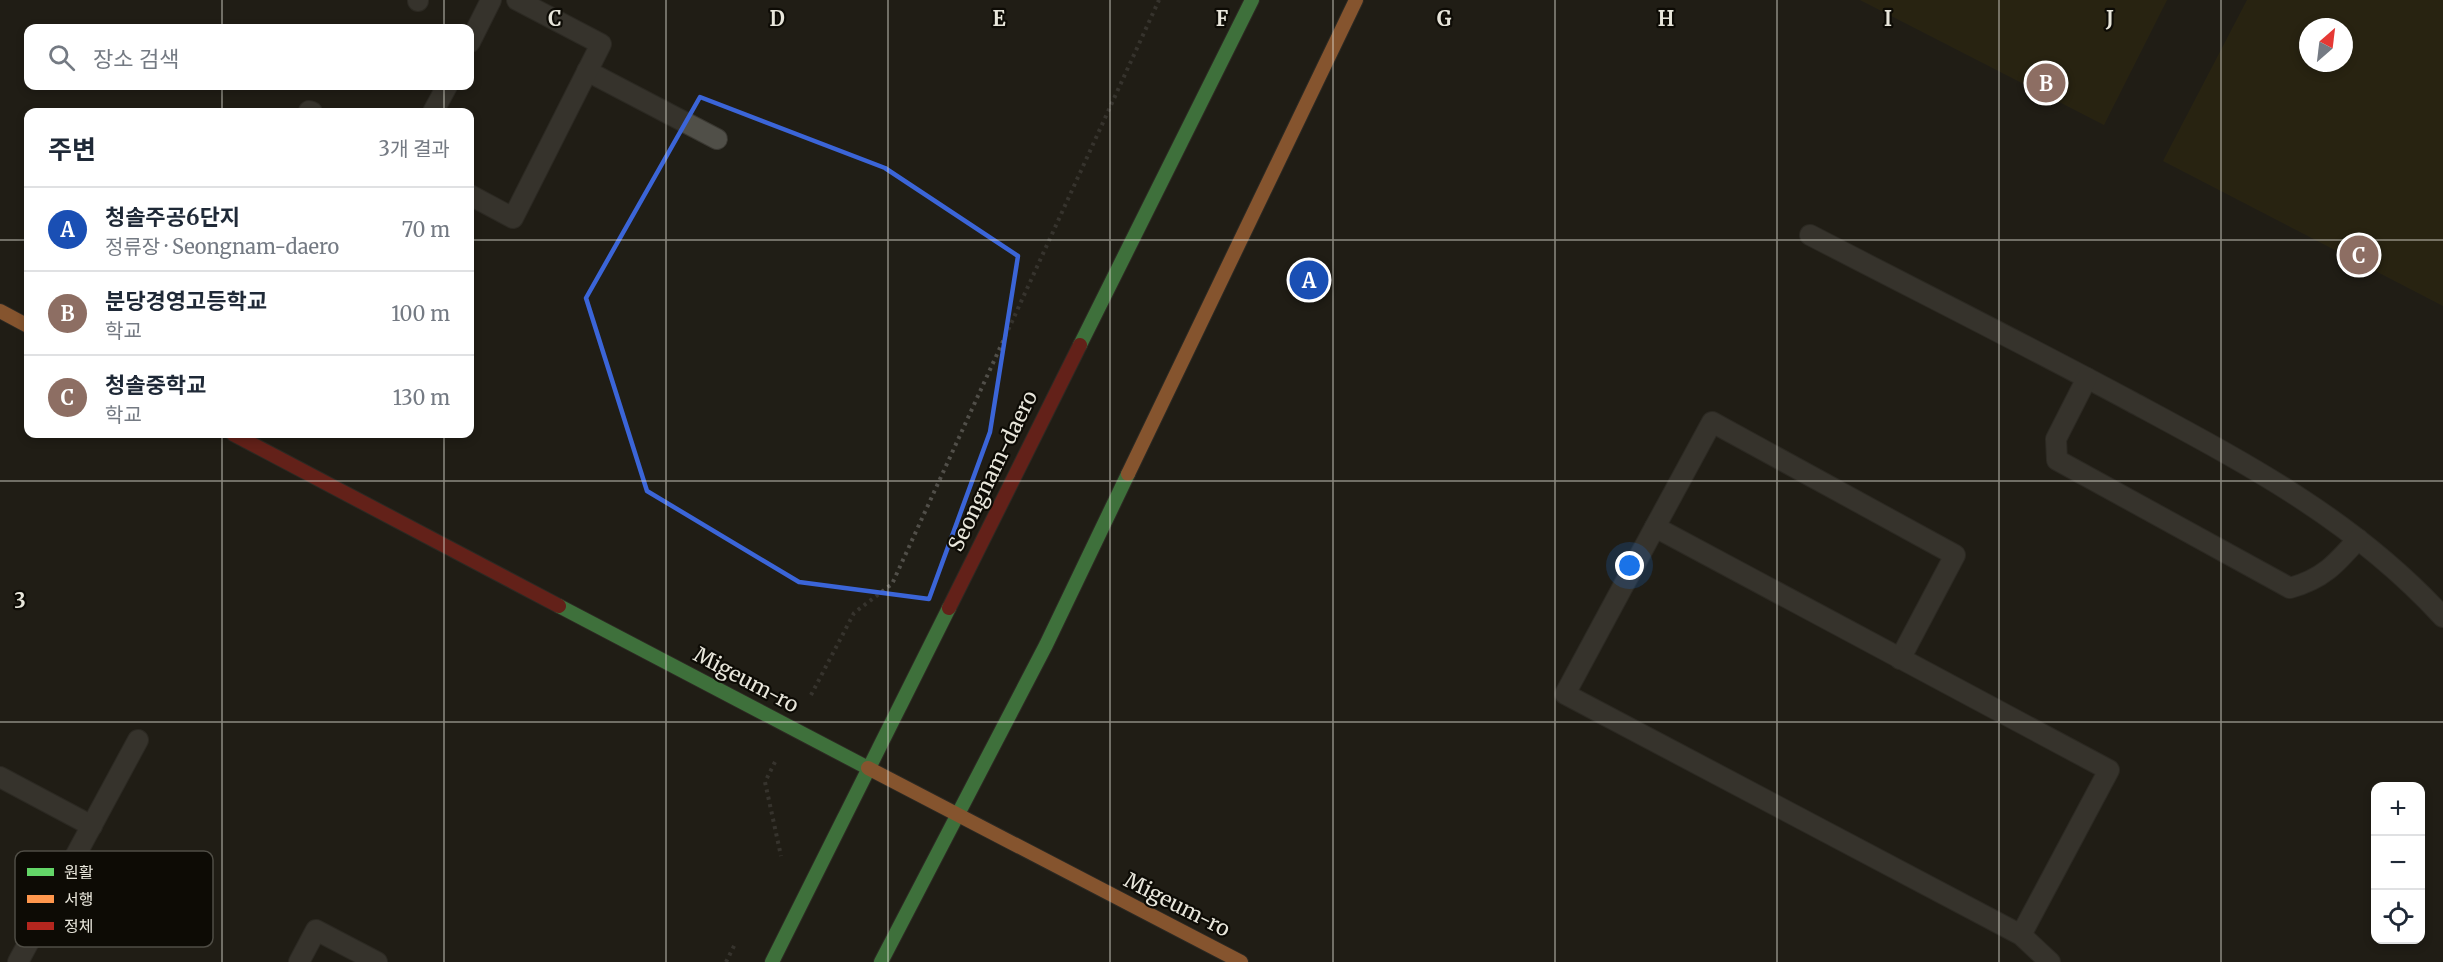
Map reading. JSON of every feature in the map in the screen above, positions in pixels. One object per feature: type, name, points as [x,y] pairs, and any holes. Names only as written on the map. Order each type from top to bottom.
[{"type":"main road","name":"Seongnam-daero","points":[[772,962],[1252,0]]},
{"type":"main road","points":[[881,962],[1052,634],[1356,0]]},
{"type":"main road","points":[[0,311],[24,324]]},
{"type":"main road","name":"Migeum-ro","points":[[241,438],[956,816],[1241,962]]},
{"type":"lane","points":[[474,34],[491,0]]},
{"type":"lane","points":[[474,197],[513,218],[601,45],[517,0]]},
{"type":"lane","points":[[587,71],[717,139]]},
{"type":"lane","points":[[435,108],[445,90]]},
{"type":"lane","points":[[1810,235],[2086,378],[2263,474],[2305,500],[2358,539],[2407,581],[2443,617]]},
{"type":"lane","points":[[2086,378],[2056,440],[2057,460],[2290,588],[2312,582],[2334,567],[2358,539]]},
{"type":"lane","points":[[1900,659],[1955,555],[1712,422],[1564,694],[2021,935],[2050,962]]},
{"type":"lane","points":[[1655,527],[2109,770],[2021,935]]},
{"type":"lane","points":[[78,851],[138,740]]},
{"type":"lane","points":[[0,777],[92,826]]},
{"type":"lane","points":[[299,962],[316,930],[377,962]]},
{"type":"lane","points":[[18,962],[26,947]]},
{"type":"path","points":[[776,865],[781,855],[765,782],[854,613],[892,584],[1159,0]]},
{"type":"path","points":[[726,962],[741,933]]},
{"type":"highlighted area","points":[[700,97],[885,168],[1018,256],[990,432],[929,599],[799,582],[647,491],[586,298]]},
{"type":"shaded area","points":[[1860,0],[2167,0],[2104,125]]},
{"type":"shaded area","points":[[2247,0],[2443,0],[2443,306],[2163,161]]},
{"type":"traffic: fast","points":[[1080,345],[1252,0]]},
{"type":"traffic: fast","points":[[881,962],[1046,645],[1128,474]]},
{"type":"traffic: fast","points":[[559,606],[868,768]]},
{"type":"traffic: fast","points":[[772,962],[949,608]]},
{"type":"traffic: slow","points":[[1128,474],[1356,0]]},
{"type":"traffic: slow","points":[[0,311],[24,324]]},
{"type":"traffic: slow","points":[[868,768],[1241,962]]},
{"type":"traffic: jam","points":[[949,608],[1080,345]]},
{"type":"traffic: jam","points":[[241,438],[559,606]]},
{"type":"place","name":"분당경영고등학교","points":[[2046,83]]},
{"type":"place","name":"청솔중학교","points":[[2359,255]]},
{"type":"place","name":"청솔주공6단지","points":[[1309,280]]}]
